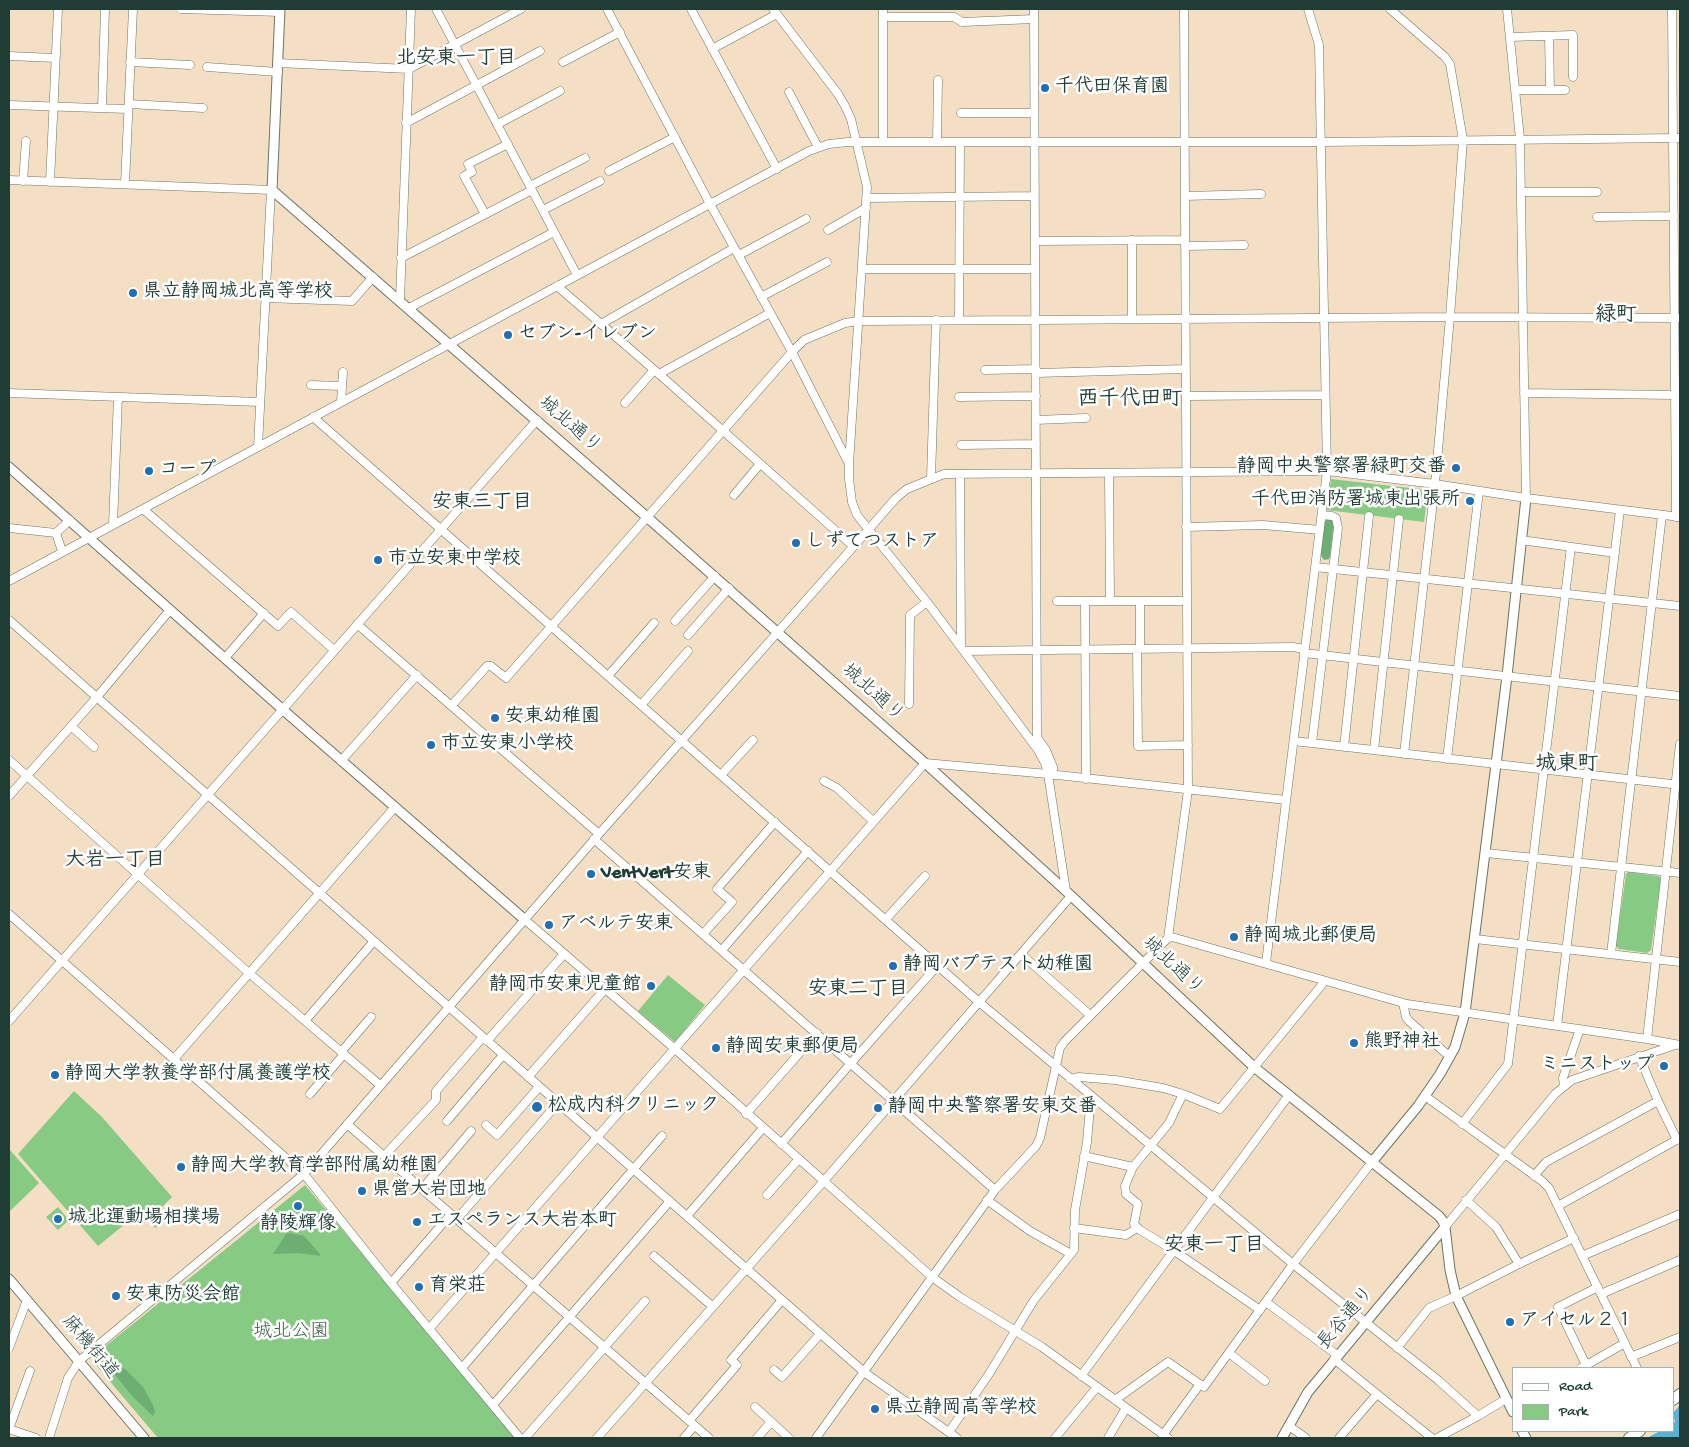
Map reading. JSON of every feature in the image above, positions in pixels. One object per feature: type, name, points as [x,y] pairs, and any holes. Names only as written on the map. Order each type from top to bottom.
[{"type":"street","points":[[50,182],[52,106],[58,9]]},
{"type":"street","points":[[102,108],[105,9]]},
{"type":"street","points":[[125,184],[133,9]]},
{"type":"street","points":[[181,9],[280,10],[258,447]]},
{"type":"street","points":[[400,300],[411,9]]},
{"type":"street","points":[[436,9],[577,275]]},
{"type":"street","points":[[206,67],[409,69],[521,9]]},
{"type":"street","points":[[607,9],[710,204],[792,352],[849,464]]},
{"type":"street","points":[[691,9],[777,169]]},
{"type":"street","points":[[1034,9],[1037,737],[1046,750],[1053,767],[1050,775]]},
{"type":"street","points":[[816,1438],[987,1200],[1036,1146],[1040,1138],[1060,1048],[1142,962],[1168,938],[1188,790],[1184,9]]},
{"type":"street","points":[[1266,963],[1327,471],[1319,45],[1308,9]]},
{"type":"street","points":[[1390,9],[1446,57],[1450,64],[1464,140],[1435,484],[1404,754]]},
{"type":"street","points":[[1116,1400],[1168,1362],[1204,1387],[1293,1264],[1425,1096],[1450,1057],[1462,1027],[1486,853],[1526,498],[1520,139],[1507,9]]},
{"type":"street","points":[[48,1438],[68,1378],[79,1361],[304,1174],[597,836],[896,498],[907,489],[944,474],[1327,471],[1678,517],[1675,395],[1678,318],[1674,216],[1677,138],[1676,59],[1672,9]]},
{"type":"street","points":[[597,1438],[1021,954],[1068,894],[1050,775],[1038,750],[927,602],[857,515],[852,502],[849,464],[860,321],[867,187],[851,118],[838,94],[775,11],[712,49]]},
{"type":"street","points":[[883,142],[883,13],[954,17],[962,22],[1034,19]]},
{"type":"street","points":[[563,62],[620,32]]},
{"type":"street","points":[[1510,37],[1573,35],[1573,77]]},
{"type":"street","points":[[1549,36],[1550,90]]},
{"type":"street","points":[[406,123],[540,52]]},
{"type":"street","points":[[9,56],[55,58]]},
{"type":"street","points":[[130,62],[190,65]]},
{"type":"street","points":[[937,142],[938,80]]},
{"type":"street","points":[[1515,90],[1565,90]]},
{"type":"street","points":[[498,124],[560,91]]},
{"type":"street","points":[[789,92],[818,148]]},
{"type":"street","points":[[9,105],[102,108],[203,108]]},
{"type":"street","points":[[961,113],[1034,113]]},
{"type":"street","points":[[609,171],[675,137]]},
{"type":"street","points":[[9,581],[710,204],[818,148],[840,142],[1321,142],[1677,138]]},
{"type":"street","points":[[23,181],[26,141]]},
{"type":"street","points":[[959,320],[960,142]]},
{"type":"street","points":[[485,214],[464,176],[472,172],[468,164],[508,144]]},
{"type":"street","points":[[401,258],[585,158]]},
{"type":"street","points":[[9,180],[271,190]]},
{"type":"street","points":[[542,210],[600,181]]},
{"type":"street","name":"城北通り","points":[[271,190],[450,343],[926,763],[1254,1067],[1439,1216],[1444,1221],[1445,1227]]},
{"type":"street","points":[[1521,192],[1597,192]]},
{"type":"street","points":[[1185,196],[1261,194]]},
{"type":"street","points":[[867,198],[1034,196]]},
{"type":"street","points":[[828,230],[866,208]]},
{"type":"street","points":[[1597,218],[1674,216]]},
{"type":"street","points":[[600,324],[736,252],[806,219]]},
{"type":"street","points":[[409,308],[554,232]]},
{"type":"street","points":[[1035,241],[1132,240],[1244,245]]},
{"type":"street","points":[[1132,240],[1132,319]]},
{"type":"street","points":[[761,297],[826,262]]},
{"type":"street","points":[[863,269],[1036,268]]},
{"type":"street","points":[[265,298],[352,301],[373,277]]},
{"type":"street","points":[[557,286],[854,546]]},
{"type":"street","points":[[625,402],[656,372],[770,313]]},
{"type":"street","points":[[452,705],[487,666],[491,666],[506,678],[792,352],[804,340],[846,323],[860,321],[936,320],[1450,317],[1678,318]]},
{"type":"street","points":[[931,478],[936,320]]},
{"type":"street","points":[[985,370],[1186,369]]},
{"type":"street","points":[[341,402],[343,372]]},
{"type":"street","points":[[311,385],[342,386]]},
{"type":"street","points":[[9,392],[260,402]]},
{"type":"street","points":[[1524,393],[1675,395]]},
{"type":"street","points":[[1186,396],[1325,395]]},
{"type":"street","points":[[113,525],[118,396]]},
{"type":"street","points":[[959,397],[1036,396]]},
{"type":"street","points":[[313,417],[979,1002],[1364,1323],[1438,1380],[1478,1416]]},
{"type":"street","points":[[1036,420],[1086,418]]},
{"type":"street","points":[[9,1021],[537,420]]},
{"type":"street","points":[[961,444],[1036,444]]},
{"type":"street","points":[[734,495],[760,464]]},
{"type":"street","points":[[9,467],[282,709],[675,1049],[746,1114],[932,1277],[960,1297],[1016,1330],[1165,1436],[1200,1384]]},
{"type":"street","points":[[960,474],[962,649]]},
{"type":"street","points":[[1110,474],[1110,601]]},
{"type":"street","points":[[1447,759],[1479,491]]},
{"type":"street","points":[[143,509],[278,626],[291,612],[334,650]]},
{"type":"street","points":[[1557,1026],[1620,510]]},
{"type":"street","points":[[1312,744],[1337,522],[1332,516],[1322,515]]},
{"type":"street","points":[[1611,954],[1662,515]]},
{"type":"street","points":[[1344,747],[1368,516]]},
{"type":"street","points":[[1374,750],[1399,519]]},
{"type":"street","points":[[9,528],[56,533],[70,520]]},
{"type":"street","points":[[1186,527],[1263,525],[1320,530]]},
{"type":"street","points":[[56,533],[62,551]]},
{"type":"street","points":[[1521,540],[1615,552]]},
{"type":"street","points":[[1462,1124],[1508,1064],[1570,547]]},
{"type":"street","points":[[1315,566],[1680,606]]},
{"type":"street","points":[[675,621],[715,576]]},
{"type":"street","points":[[688,636],[729,588]]},
{"type":"street","points":[[1057,601],[1187,601]]},
{"type":"street","points":[[1085,601],[1086,779]]},
{"type":"street","points":[[1140,601],[1138,746],[1188,745]]},
{"type":"street","points":[[909,704],[910,615],[927,602]]},
{"type":"street","points":[[9,796],[97,697],[170,610]]},
{"type":"street","points":[[225,658],[264,613]]},
{"type":"street","points":[[9,620],[864,1372],[957,1438]]},
{"type":"street","points":[[608,676],[654,623]]},
{"type":"street","points":[[357,624],[452,705],[703,934],[995,1190]]},
{"type":"street","points":[[962,649],[1086,650],[1293,647],[1322,656],[1353,660],[1680,696]]},
{"type":"street","points":[[640,705],[688,651]]},
{"type":"street","points":[[341,760],[417,675]]},
{"type":"street","points":[[71,726],[94,747]]},
{"type":"street","points":[[721,775],[753,740]]},
{"type":"street","points":[[1294,741],[1678,785]]},
{"type":"street","points":[[1647,1039],[1678,785],[1680,744]]},
{"type":"street","points":[[9,760],[249,973],[380,1085]]},
{"type":"street","points":[[429,1329],[926,763],[1286,800]]},
{"type":"street","points":[[824,781],[836,788],[874,821]]},
{"type":"street","points":[[174,1059],[395,807]]},
{"type":"street","points":[[703,934],[732,902],[717,889],[775,822]]},
{"type":"street","points":[[722,950],[808,851]]},
{"type":"street","points":[[1486,853],[1680,873]]},
{"type":"street","points":[[886,919],[925,876]]},
{"type":"street","points":[[9,914],[304,1174],[520,1438]]},
{"type":"street","points":[[1168,938],[1266,963],[1403,1003],[1678,1045]]},
{"type":"street","points":[[1475,939],[1680,962]]},
{"type":"street","points":[[305,1021],[374,941]]},
{"type":"street","points":[[384,1156],[436,1100],[436,1091],[564,954]]},
{"type":"street","points":[[1021,954],[1090,1015]]},
{"type":"street","points":[[781,1144],[938,965]]},
{"type":"street","points":[[1070,1079],[1079,1077],[1115,1080],[1146,1087],[1163,1088],[1220,1109],[1325,981]]},
{"type":"street","points":[[528,1077],[605,989]]},
{"type":"street","points":[[1403,1003],[1406,1017],[1409,1021],[1450,1057]]},
{"type":"street","points":[[310,1094],[371,1018]]},
{"type":"street","points":[[1564,1086],[1565,1072],[1580,1029]]},
{"type":"street","points":[[746,1114],[817,1033]]},
{"type":"street","points":[[1512,1409],[1456,1296],[1450,1270],[1445,1227],[1504,1154],[1564,1086],[1572,1080],[1639,1056],[1678,1045]]},
{"type":"street","points":[[447,1121],[503,1055]]},
{"type":"street","points":[[1558,1206],[1678,1139],[1658,1101],[1639,1056]]},
{"type":"street","points":[[486,1124],[497,1135],[539,1086]]},
{"type":"street","points":[[1183,1094],[1169,1123],[1133,1167],[1125,1186],[1126,1194],[1138,1204],[1134,1224],[1136,1228],[1173,1250],[1260,1310]]},
{"type":"street","points":[[1082,1376],[1289,1095]]},
{"type":"street","points":[[1425,1096],[1549,1188],[1636,1367]]},
{"type":"street","points":[[949,1432],[989,1374],[1034,1300],[1074,1250],[1075,1210],[1090,1107],[1095,1100]]},
{"type":"street","points":[[1534,1176],[1546,1162],[1658,1101]]},
{"type":"street","points":[[392,1283],[558,1103]]},
{"type":"street","points":[[347,1124],[709,1438]]},
{"type":"street","points":[[687,1216],[763,1128]]},
{"type":"street","points":[[422,1189],[471,1131]]},
{"type":"street","points":[[462,1368],[662,1136]]},
{"type":"street","points":[[1084,1156],[1133,1167]]},
{"type":"street","points":[[767,1195],[798,1160]]},
{"type":"street","points":[[987,1200],[1030,1231],[1071,1254]]},
{"type":"street","points":[[1466,1200],[1496,1227],[1519,1264]]},
{"type":"street","points":[[493,1405],[670,1201]]},
{"type":"street","points":[[1582,1256],[1680,1214]]},
{"type":"street","name":"長谷通り","points":[[1282,1438],[1308,1392],[1445,1227]]},
{"type":"street","points":[[1074,1228],[1126,1235],[1136,1228]]},
{"type":"street","points":[[1397,1348],[1428,1308],[1574,1238]]},
{"type":"street","points":[[654,1256],[712,1306]]},
{"type":"street","points":[[1625,1343],[1583,1367],[1558,1307],[1680,1260]]},
{"type":"street","name":"麻機街道","points":[[9,1279],[144,1438]]},
{"type":"street","points":[[9,1348],[27,1300]]},
{"type":"street","points":[[684,1438],[692,1423],[737,1365],[730,1360],[782,1300]]},
{"type":"street","points":[[525,1438],[645,1301]]},
{"type":"street","points":[[1266,1302],[1336,1357],[1377,1394],[1432,1438]]},
{"type":"street","points":[[774,1370],[782,1377],[820,1334]]},
{"type":"street","points":[[1631,1357],[1680,1337]]},
{"type":"street","points":[[1229,1353],[1265,1381]]},
{"type":"street","points":[[30,1371],[9,1429],[32,1438]]},
{"type":"street","points":[[1055,1438],[1097,1387]]},
{"type":"street","points":[[1338,1438],[1377,1394]]},
{"type":"street","points":[[1437,1438],[1506,1399]]},
{"type":"street","points":[[755,1407],[789,1438]]},
{"type":"street","points":[[1108,1438],[1126,1408]]},
{"type":"street","points":[[757,1438],[771,1422]]},
{"type":"street","points":[[1289,1426],[1306,1438]]},
{"type":"green space","points":[[1331,479],[1428,490],[1424,522],[1327,510]]},
{"type":"green space","points":[[1330,518],[1334,522],[1330,556],[1329,559],[1324,560],[1320,554],[1325,521]]},
{"type":"green space","points":[[1628,872],[1658,876],[1661,879],[1651,950],[1647,953],[1619,949],[1616,946],[1626,874]]},
{"type":"green space","points":[[668,975],[705,1005],[675,1042],[638,1011]]},
{"type":"green space","points":[[74,1091],[102,1117],[172,1197],[155,1214],[162,1222],[155,1228],[140,1212],[98,1246],[18,1154]]},
{"type":"green space","points":[[9,1149],[39,1183],[9,1212]]},
{"type":"green space","name":"城北公園","points":[[305,1185],[516,1438],[158,1438],[96,1365],[97,1353]]},
{"type":"green space","name":"城北運動場相撲場","points":[[58,1207],[69,1220],[58,1230],[46,1217]]},
{"type":"green space","points":[[286,1234],[304,1236],[320,1256],[299,1253],[273,1254]]},
{"type":"green space","points":[[111,1366],[125,1369],[143,1387],[153,1405],[155,1412],[153,1416],[134,1398],[110,1369]]},
{"type":"water","points":[[1680,1405],[1680,1438],[1647,1438],[1658,1432],[1674,1432],[1674,1412]]},
{"type":"place","name":"千代田保育園","points":[[1045,88]]},
{"type":"place","name":"県立静岡城北高等学校","points":[[133,293]]},
{"type":"place","name":"セブン-イレブン","points":[[508,335]]},
{"type":"place","name":"静岡中央警察署緑町交番","points":[[1456,468]]},
{"type":"place","name":"コープ","points":[[149,471]]},
{"type":"place","name":"千代田消防署城東出張所","points":[[1470,501]]},
{"type":"place","name":"しずてつストア","points":[[796,543]]},
{"type":"place","name":"市立安東中学校","points":[[378,560]]},
{"type":"place","name":"安東幼稚園","points":[[495,718]]},
{"type":"place","name":"市立安東小学校","points":[[431,745]]},
{"type":"place","name":"VentVert安東","points":[[591,874]]},
{"type":"place","name":"アベルテ安東","points":[[549,925]]},
{"type":"place","name":"静岡城北郵便局","points":[[1234,937]]},
{"type":"place","name":"静岡バプテスト幼稚園","points":[[893,966]]},
{"type":"place","name":"静岡市安東児童館","points":[[651,986]]},
{"type":"place","name":"熊野神社","points":[[1354,1043]]},
{"type":"place","name":"静岡安東郵便局","points":[[716,1048]]},
{"type":"place","name":"ミニストップ","points":[[1664,1066]]},
{"type":"place","name":"静岡大学教養学部付属養護学校","points":[[55,1075]]},
{"type":"place","name":"松成内科クリニック","points":[[537,1107]]},
{"type":"place","name":"静岡中央警察署安東交番","points":[[878,1108]]},
{"type":"place","name":"静岡大学教育学部附属幼稚園","points":[[181,1167]]},
{"type":"place","name":"県営大岩団地","points":[[362,1191]]},
{"type":"place","name":"静陵輝像","points":[[298,1206]]},
{"type":"place","name":"城北運動場相撲場","points":[[58,1219]]},
{"type":"place","name":"エスペランス大岩本町","points":[[417,1222]]},
{"type":"place","name":"育栄荘","points":[[419,1287]]},
{"type":"place","name":"安東防災会館","points":[[116,1296]]},
{"type":"place","name":"アイセル２１","points":[[1510,1322]]},
{"type":"place","name":"県立静岡高等学校","points":[[875,1409]]},
{"type":"district","name":"北安東一丁目","points":[[456,60]]},
{"type":"district","name":"緑町","points":[[1616,317]]},
{"type":"district","name":"西千代田町","points":[[1130,401]]},
{"type":"district","name":"安東三丁目","points":[[482,504]]},
{"type":"district","name":"城東町","points":[[1567,766]]},
{"type":"district","name":"大岩一丁目","points":[[115,862]]},
{"type":"district","name":"安東二丁目","points":[[858,991]]},
{"type":"district","name":"安東一丁目","points":[[1214,1247]]}]
